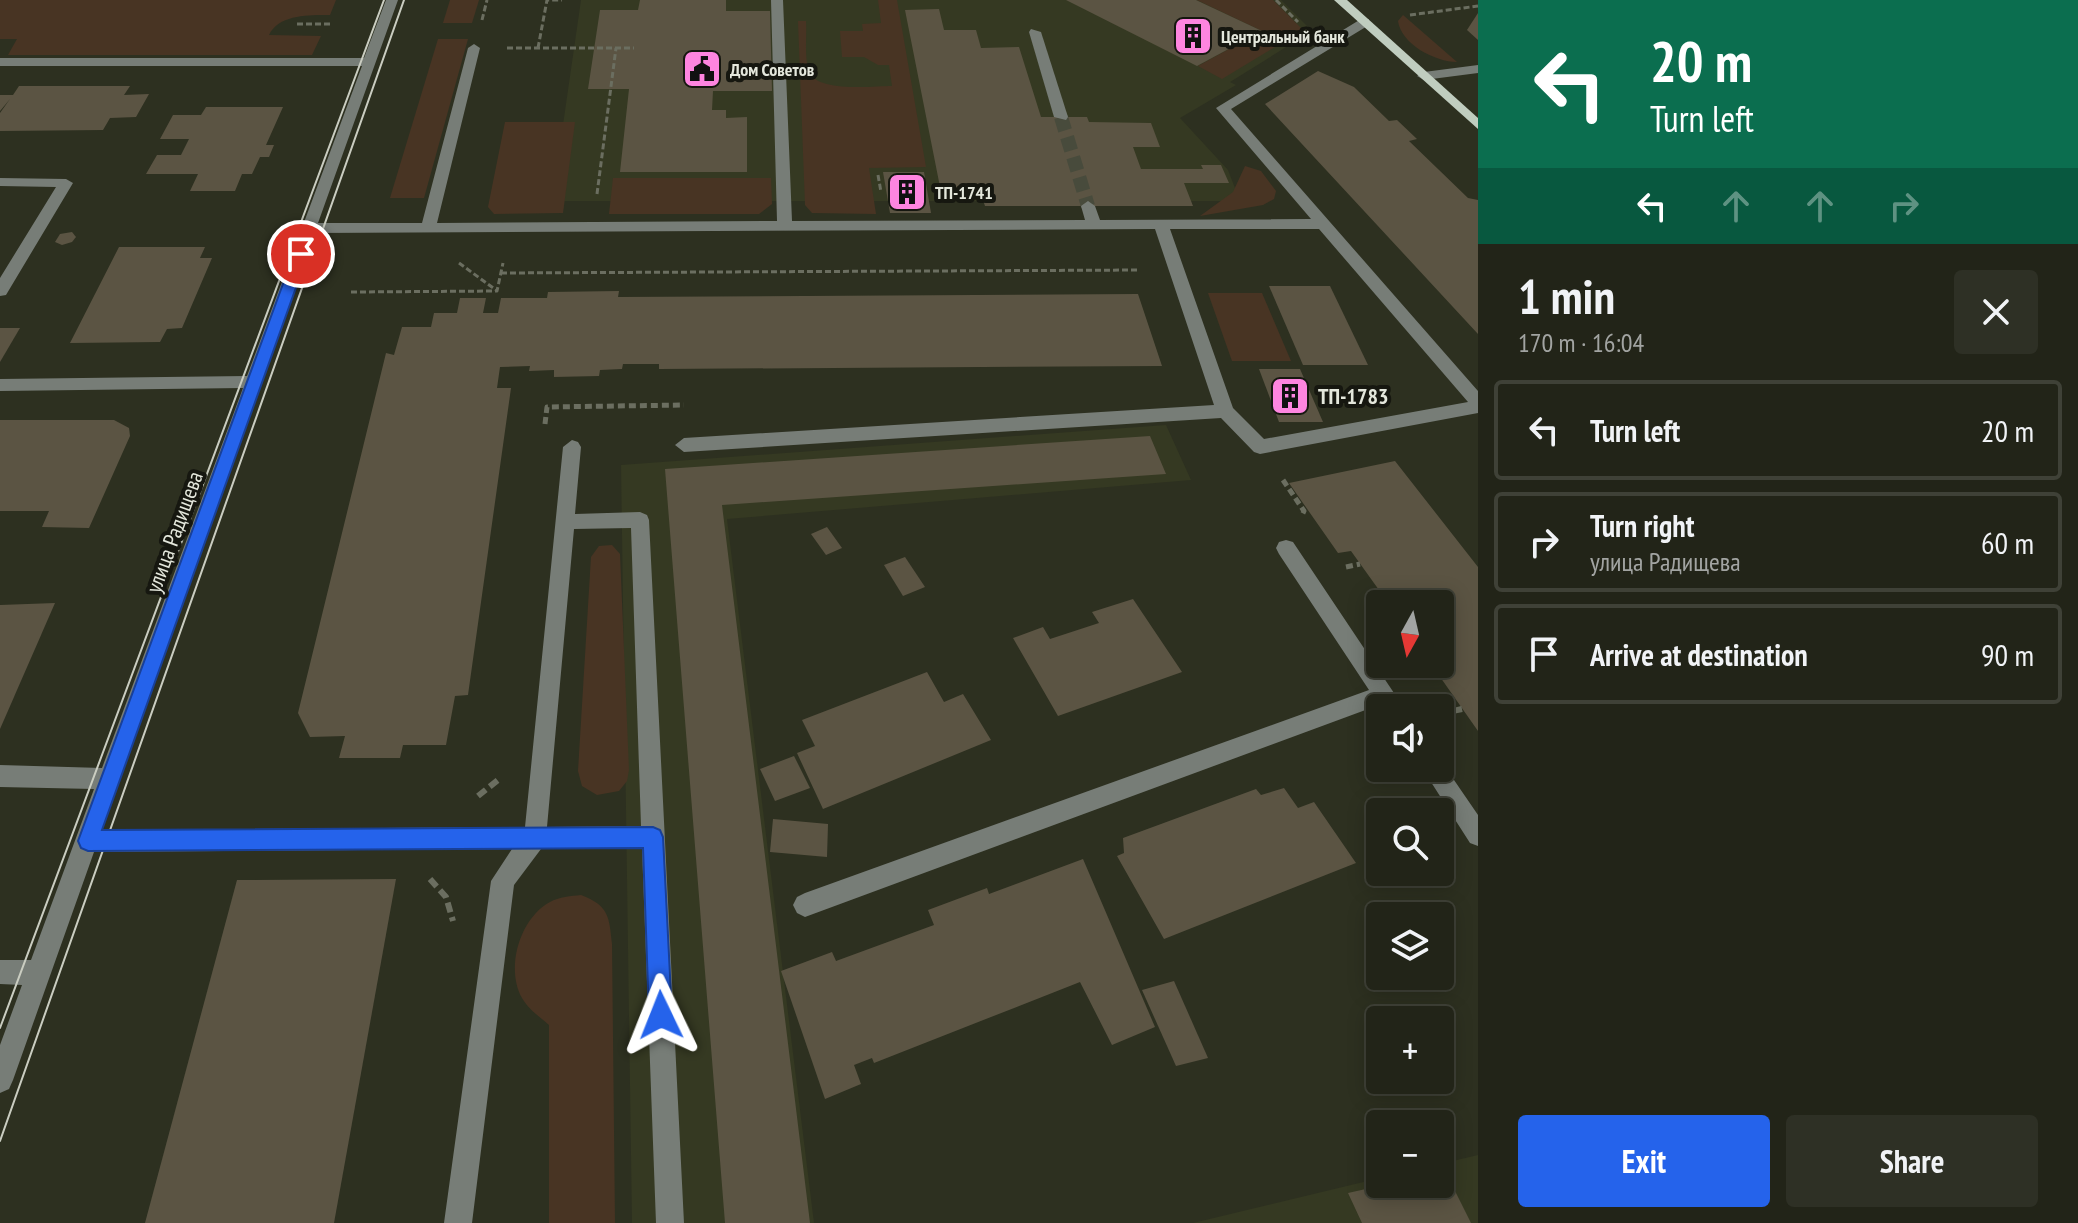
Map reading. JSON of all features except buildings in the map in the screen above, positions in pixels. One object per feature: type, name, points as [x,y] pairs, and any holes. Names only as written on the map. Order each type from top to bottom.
[{"type":"main road","points":[[1345,0],[1478,125]]},
{"type":"street","name":"улица Радищева","points":[[0,1080],[392,0]]},
{"type":"street","points":[[777,0],[785,227]]},
{"type":"street","points":[[1162,227],[1225,411],[1260,447],[1478,404],[1223,108],[1365,22]]},
{"type":"street","points":[[1035,32],[1061,117]]},
{"type":"street","points":[[428,228],[474,48]]},
{"type":"street","points":[[0,62],[370,62]]},
{"type":"street","points":[[1424,76],[1478,69]]},
{"type":"street","points":[[0,182],[66,183],[0,291]]},
{"type":"street","points":[[1088,206],[1095,227]]},
{"type":"street","points":[[310,228],[1326,224]]},
{"type":"street","points":[[0,385],[254,382]]},
{"type":"street","points":[[684,445],[1225,411]]},
{"type":"street","points":[[458,1223],[503,881],[535,838],[572,447]]},
{"type":"street","points":[[565,522],[640,520],[670,1223]]},
{"type":"street","points":[[1286,548],[1383,694]]},
{"type":"street","points":[[805,905],[1366,709]]},
{"type":"street","points":[[0,776],[111,779]]},
{"type":"street","points":[[1442,782],[1478,835]]},
{"type":"street","points":[[88,841],[653,837]]},
{"type":"street","points":[[0,972],[39,973]]},
{"type":"path","points":[[538,48],[547,0],[562,0]]},
{"type":"path","points":[[1409,16],[1478,6]]},
{"type":"path","points":[[297,24],[336,24]]},
{"type":"path","points":[[474,48],[634,48]]},
{"type":"path","points":[[598,186],[616,48]]},
{"type":"path","points":[[351,292],[497,291],[510,228]]},
{"type":"path","points":[[1260,447],[1304,511],[1286,548]]},
{"type":"path","points":[[1454,711],[1462,709]]},
{"type":"path","points":[[421,873],[442,888],[452,909],[454,935]]},
{"type":"shaded area","points":[[0,0],[336,0],[330,15],[287,19],[269,35],[321,36],[312,55],[8,55],[17,39],[0,39]]},
{"type":"shaded area","points":[[450,0],[479,0],[472,23],[443,23]]},
{"type":"shaded area","points":[[581,0],[1281,0],[1312,31],[1230,82],[1236,85],[1180,118],[1228,170],[1240,201],[552,201]]},
{"type":"shaded area","points":[[878,0],[897,0],[926,167],[869,168],[876,214],[812,213],[805,205],[798,21],[806,21],[807,59],[814,78],[822,83],[846,87],[892,86],[889,65],[878,65],[864,57],[842,57],[840,31],[863,31],[862,24],[881,23]]},
{"type":"shaded area","points":[[1197,0],[1273,0],[1303,30],[1222,79],[1198,66],[1262,31]]},
{"type":"shaded area","points":[[1403,15],[1457,62],[1429,55],[1412,44],[1400,29],[1398,21]]},
{"type":"shaded area","points":[[438,39],[468,39],[424,198],[390,198]]},
{"type":"shaded area","points":[[505,122],[575,122],[563,213],[494,214],[488,207]]},
{"type":"shaded area","points":[[1245,166],[1261,171],[1276,191],[1274,199],[1263,205],[1200,216],[1233,192]]},
{"type":"shaded area","points":[[613,178],[771,178],[772,204],[759,214],[609,214]]},
{"type":"shaded area","points":[[1208,293],[1262,293],[1291,361],[1232,361]]},
{"type":"shaded area","points":[[1166,425],[1191,480],[727,519],[814,1223],[632,1223],[621,465]]},
{"type":"shaded area","points":[[612,545],[620,554],[629,770],[627,781],[619,791],[597,795],[582,786],[578,771],[591,557],[599,546]]},
{"type":"shaded area","points":[[581,895],[597,903],[606,913],[612,944],[615,1223],[549,1223],[549,1025],[522,998],[515,973],[515,959],[523,931],[539,909],[561,898]]},
{"type":"shaded area","points":[[1478,1155],[1478,1223],[1193,1223],[1366,1181],[1366,1198],[1454,1198],[1454,1161]]},
{"type":"tunnel","points":[[1061,117],[1088,206]]},
{"type":"tram line","points":[[0,1028],[384,0]]},
{"type":"tram line","points":[[0,1141],[404,0]]},
{"type":"place","name":"Центральный банк","points":[[1193,36]]},
{"type":"place","name":"Дом Советов","points":[[702,69]]},
{"type":"place","name":"ТП-1741","points":[[907,192]]},
{"type":"place","name":"ТП-1783","points":[[1290,396]]},
{"type":"route","points":[[301,254],[88,841],[653,837],[661,1015]]}]
